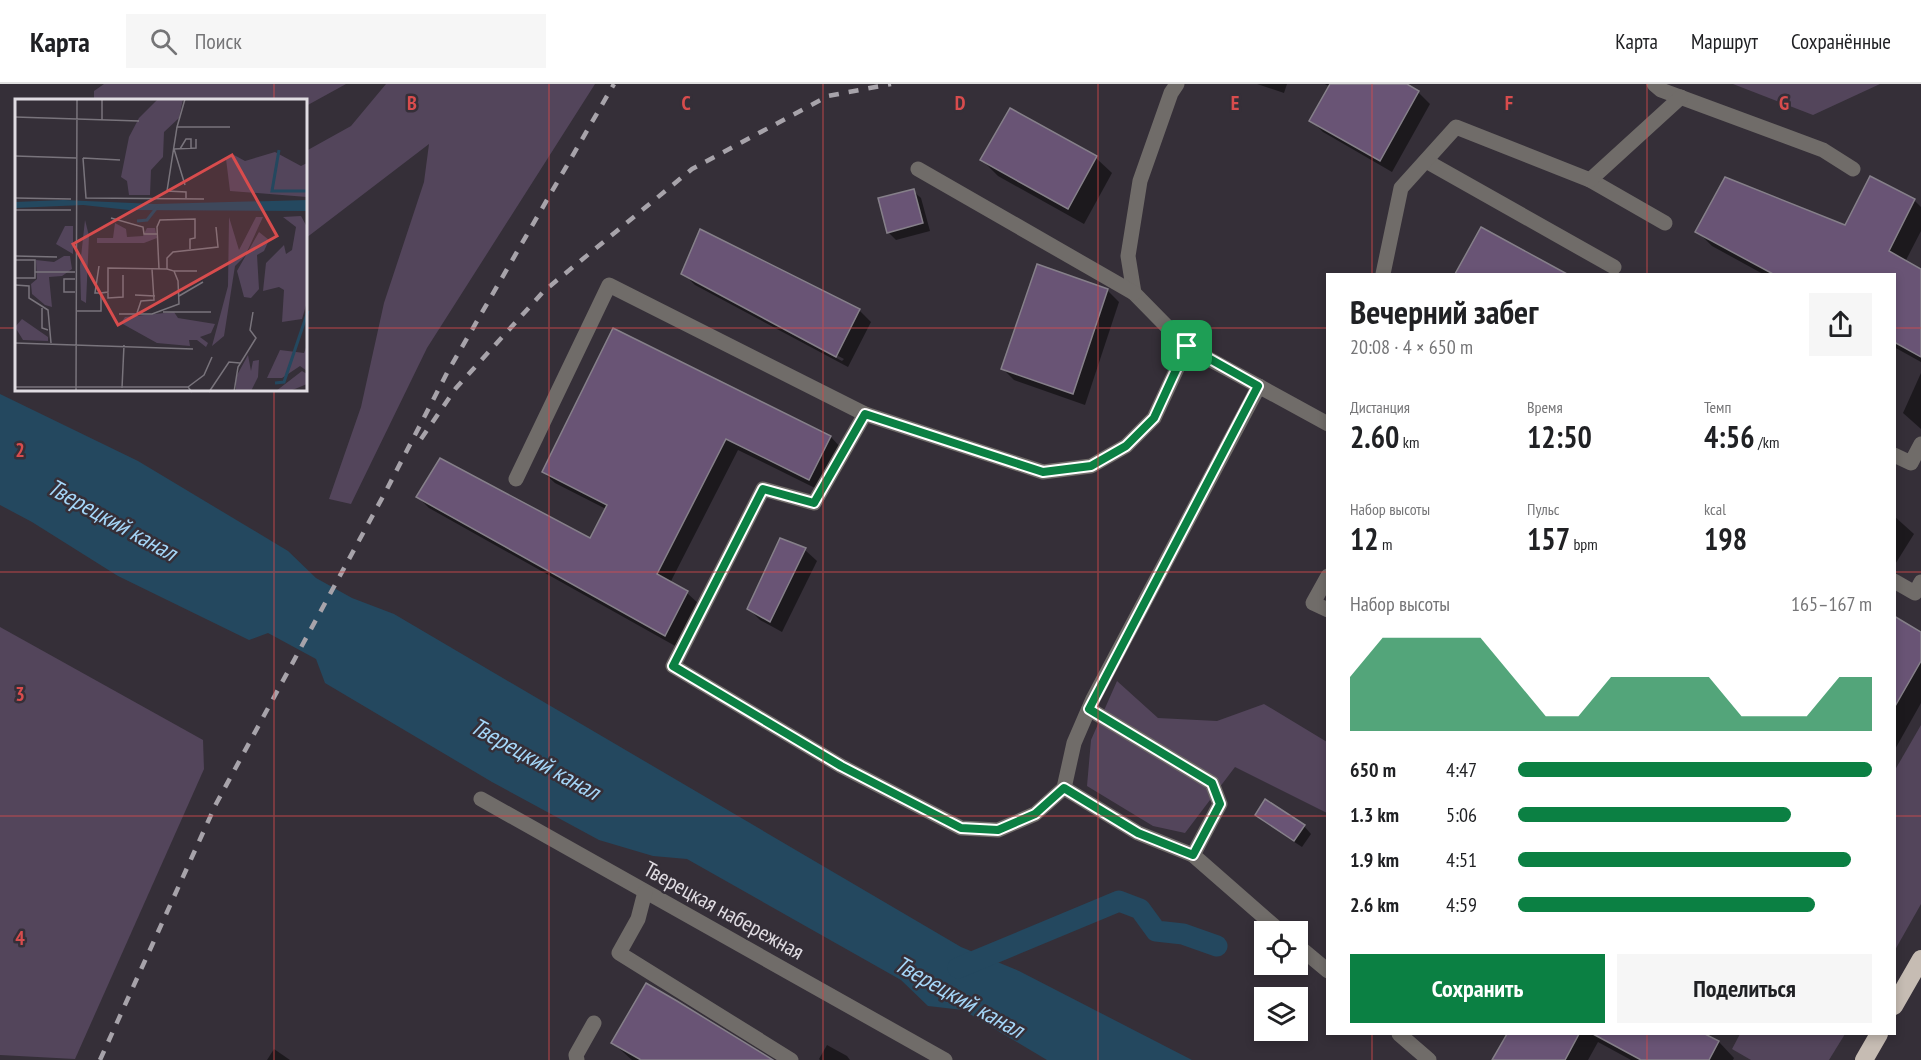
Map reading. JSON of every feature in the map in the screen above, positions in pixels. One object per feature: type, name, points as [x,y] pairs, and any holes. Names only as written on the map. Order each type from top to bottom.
[{"type":"highway","points":[[1896,1003],[1921,959]]},
{"type":"highway","points":[[1864,1060],[1878,1035]]},
{"type":"street","points":[[1134,293],[1128,256],[1140,181],[1171,93],[1177,84]]},
{"type":"street","points":[[1654,84],[1661,90],[1823,150],[1853,169]]},
{"type":"street","points":[[1590,180],[1681,97]]},
{"type":"street","points":[[1383,273],[1401,188],[1456,127],[1590,180],[1665,223]]},
{"type":"street","points":[[1426,160],[1614,267]]},
{"type":"street","points":[[918,169],[1134,293],[1187,346],[1326,422]]},
{"type":"street","points":[[516,479],[609,285],[865,414],[1043,472],[1091,466],[1126,446],[1154,418],[1187,346]]},
{"type":"street","points":[[865,414],[814,503],[763,489],[673,666],[841,766],[961,828],[998,830],[1035,814],[1064,788],[1074,743],[1089,709],[1258,386]]},
{"type":"street","points":[[1896,456],[1916,465],[1921,444]]},
{"type":"street","points":[[1326,580],[1313,603],[1326,609]]},
{"type":"street","points":[[1896,582],[1915,593],[1921,582]]},
{"type":"street","points":[[1089,709],[1212,783],[1220,804],[1193,855]]},
{"type":"street","points":[[1064,788],[1138,833],[1193,855],[1268,921]]},
{"type":"street","name":"Тверецкая набережная","points":[[481,800],[945,1060]]},
{"type":"street","points":[[645,892],[638,919],[619,953],[791,1060]]},
{"type":"street","points":[[1308,954],[1326,969]]},
{"type":"street","points":[[577,1060],[576,1055],[594,1023]]},
{"type":"street","points":[[1400,1035],[1429,1060]]},
{"type":"shaded area","points":[[104,84],[346,84],[308,105],[308,99],[94,99],[94,91]]},
{"type":"shaded area","points":[[386,84],[595,84],[427,348],[351,504],[329,499],[361,407],[384,303],[424,182],[429,144],[308,236],[308,150],[351,126]]},
{"type":"shaded area","points":[[1733,84],[1880,84],[1813,115]]},
{"type":"shaded area","points":[[0,627],[203,740],[204,769],[75,1059],[0,1055]]},
{"type":"shaded area","points":[[1117,681],[1158,718],[1217,721],[1264,704],[1326,741],[1326,812],[1235,767],[1185,833],[1153,826],[1087,786],[1091,740]]},
{"type":"shaded area","points":[[1921,725],[1921,904],[1896,948],[1896,768]]},
{"type":"shaded area","points":[[1739,1035],[1844,1035],[1829,1060],[1751,1060],[1732,1049]]},
{"type":"water","name":"Тверецкий канал","points":[[0,394],[138,461],[288,551],[316,578],[352,598],[394,614],[961,947],[1019,971],[1192,1060],[1047,1060],[963,1010],[928,1006],[901,980],[687,859],[653,856],[599,840],[492,782],[325,683],[316,659],[268,633],[249,640],[118,576],[32,522],[0,505]]},
{"type":"building","points":[[1330,84],[1407,84],[1419,91],[1380,161],[1309,121]]},
{"type":"building","points":[[1010,108],[1097,156],[1068,209],[980,160]]},
{"type":"building","points":[[1870,176],[1915,199],[1889,251],[1921,269],[1921,357],[1896,343],[1896,273],[1771,273],[1695,232],[1725,177],[1845,225]]},
{"type":"building","points":[[914,189],[923,223],[887,233],[878,198]]},
{"type":"building","points":[[1481,227],[1565,273],[1456,273]]},
{"type":"building","points":[[700,229],[860,309],[836,357],[681,274]]},
{"type":"building","points":[[1037,264],[1108,289],[1073,394],[1001,369]]},
{"type":"building","points":[[613,328],[831,436],[809,480],[726,439],[657,574],[688,591],[665,636],[416,497],[440,458],[590,538],[607,505],[542,472]]},
{"type":"building","points":[[780,538],[806,548],[770,622],[747,609]]},
{"type":"building","points":[[1896,617],[1921,632],[1921,661],[1896,705]]},
{"type":"building","points":[[1265,799],[1305,825],[1294,841],[1255,815]]},
{"type":"building","points":[[646,983],[773,1060],[641,1060],[611,1043]]},
{"type":"building","points":[[1506,1035],[1578,1035],[1565,1060],[1492,1060]]},
{"type":"building","points":[[1595,1035],[1707,1035],[1719,1041],[1709,1060],[1641,1060]]},
{"type":"waterway","name":"Тверецкий канал","points":[[958,968],[1119,901],[1140,909],[1156,931],[1183,934],[1217,946]]},
{"type":"railway","points":[[100,1060],[216,804],[387,489],[447,373],[614,84]]},
{"type":"railway","points":[[421,439],[456,388],[544,291],[692,169],[828,96],[891,84]]},
{"type":"route","points":[[1187,346],[1258,386],[1089,709],[1212,783],[1220,804],[1193,855],[1138,833],[1064,788],[1035,814],[998,830],[961,828],[841,766],[673,666],[763,489],[814,503],[865,414],[1043,472],[1091,466],[1126,446],[1154,418],[1187,346]]}]
